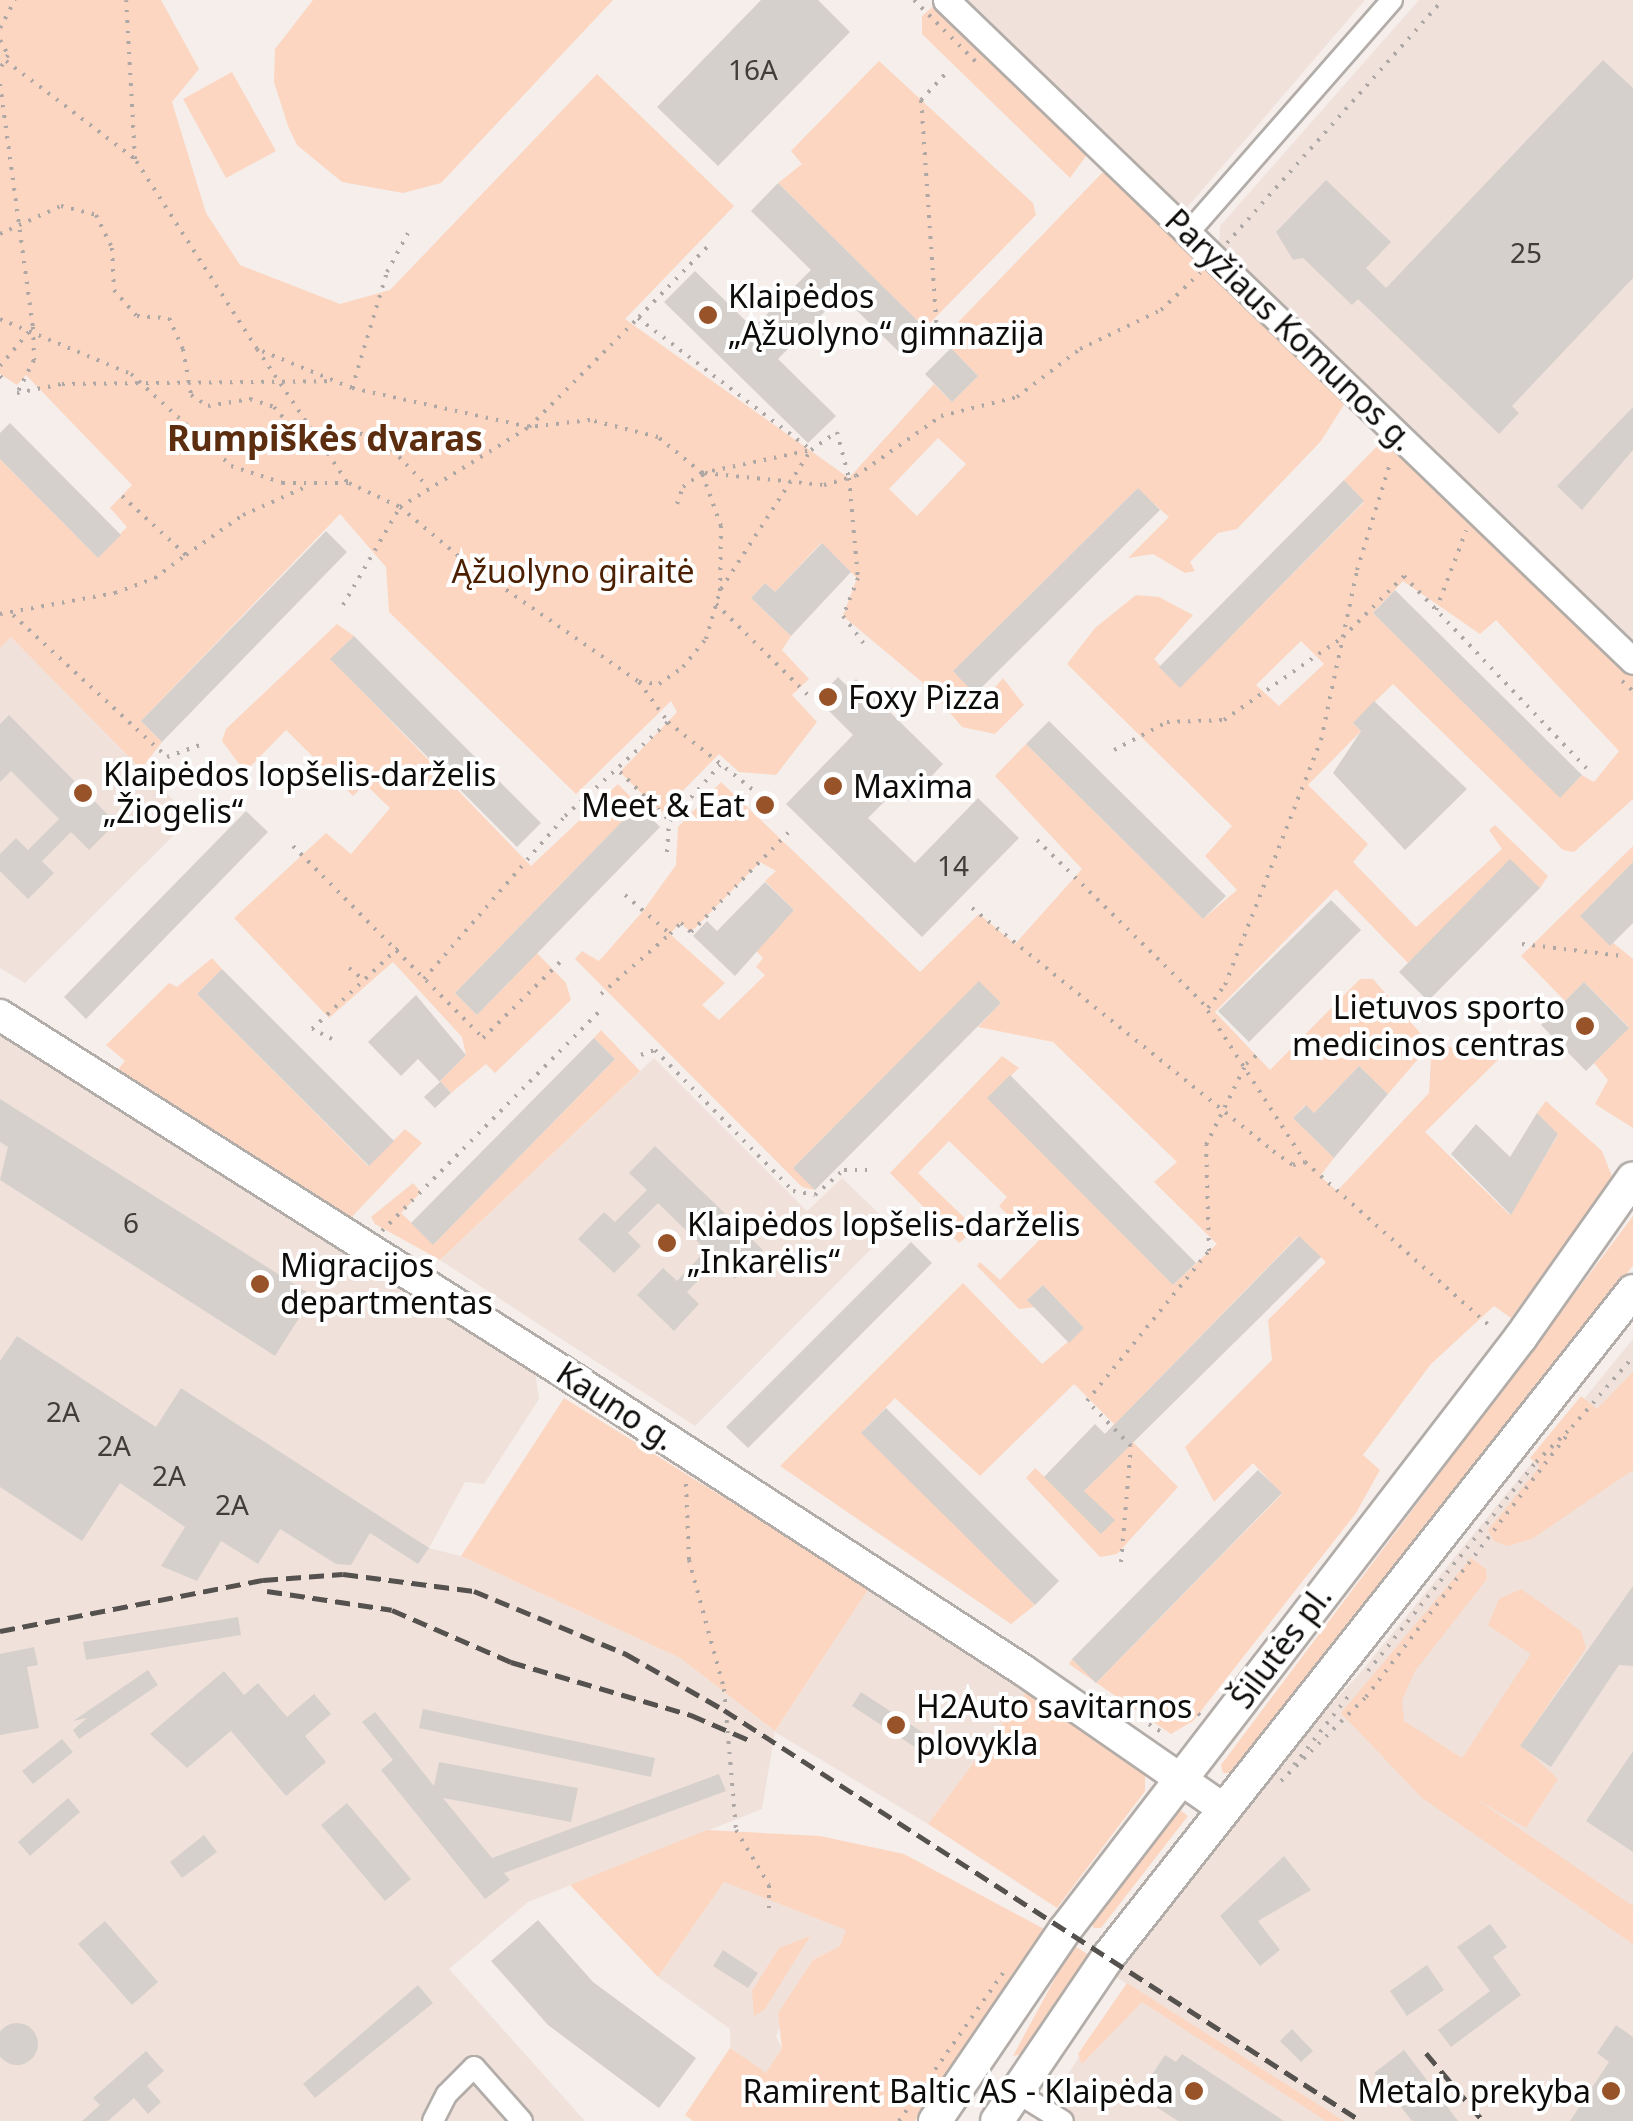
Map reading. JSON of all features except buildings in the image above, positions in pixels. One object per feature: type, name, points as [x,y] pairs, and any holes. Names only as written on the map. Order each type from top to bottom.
[{"type":"main road","name":"Kauno g.","points":[[0,1015],[565,1372],[1182,1777],[1224,1809]]},
{"type":"main road","name":"Šilutės pl.","points":[[935,2121],[973,2062],[1182,1777],[1521,1337],[1633,1178]]},
{"type":"main road","name":"Šilutės pl.","points":[[997,2121],[1108,1957],[1633,1291]]},
{"type":"main road","points":[[973,2062],[1016,2092]]},
{"type":"street","name":"Paryžiaus Komunos g.","points":[[946,0],[1189,232],[1207,266],[1633,660]]},
{"type":"street","points":[[1189,232],[1392,0]]},
{"type":"street","points":[[433,2121],[446,2094],[474,2067],[522,2121]]},
{"type":"street","points":[[1016,2092],[1063,2121]]},
{"type":"path","points":[[0,28],[15,0]]},
{"type":"path","points":[[126,0],[135,159]]},
{"type":"path","points":[[914,0],[919,5]]},
{"type":"path","points":[[702,473],[824,485],[849,478],[880,464],[940,416],[1017,398],[1080,349],[1161,310],[1207,266],[1442,0]]},
{"type":"path","points":[[0,40],[6,61],[135,159],[349,484]]},
{"type":"path","points":[[0,69],[6,61]]},
{"type":"path","points":[[937,333],[921,100],[945,74]]},
{"type":"path","points":[[0,84],[11,133],[17,231],[34,360],[17,393],[62,384],[332,380]]},
{"type":"path","points":[[0,234],[17,231],[61,206],[96,215],[112,248],[114,290],[137,316],[168,318],[183,349],[185,382],[191,395],[208,406],[250,399],[274,408],[297,433],[377,434],[427,486]]},
{"type":"path","points":[[352,388],[387,272],[408,233]]},
{"type":"path","points":[[343,605],[400,507],[427,486],[530,426],[709,245]]},
{"type":"path","points":[[638,318],[811,450]]},
{"type":"path","points":[[0,319],[32,327],[141,382],[231,466],[283,483],[349,484],[400,507],[463,560],[639,682],[668,722],[767,802]]},
{"type":"path","points":[[0,366],[32,327]]},
{"type":"path","points":[[258,349],[352,388],[530,426],[590,420],[658,436],[702,473],[721,526],[720,591]]},
{"type":"path","points":[[639,682],[659,684],[683,668],[706,639],[720,591],[811,450],[837,432],[849,478],[858,578],[843,616],[864,643]]},
{"type":"path","points":[[677,504],[683,488],[702,473],[811,450]]},
{"type":"path","points":[[1207,1009],[1225,985],[1321,740],[1343,637],[1392,460]]},
{"type":"path","points":[[0,614],[13,615],[115,593],[155,578],[243,515],[314,483]]},
{"type":"path","points":[[122,496],[186,556]]},
{"type":"path","points":[[1436,610],[1466,531]]},
{"type":"path","points":[[1114,750],[1167,722],[1224,720],[1343,637],[1404,576],[1590,772]]},
{"type":"path","points":[[716,604],[808,696]]},
{"type":"path","points":[[13,615],[167,758],[203,744]]},
{"type":"path","points":[[424,978],[565,816],[620,772],[668,722]]},
{"type":"path","points":[[667,852],[670,821],[720,764]]},
{"type":"path","points":[[620,772],[670,821]]},
{"type":"path","points":[[601,994],[681,923],[691,932],[793,828]]},
{"type":"path","points":[[1037,840],[1207,1009],[1246,1064],[1304,1162],[1490,1326]]},
{"type":"path","points":[[292,846],[399,946],[424,978],[484,1038],[564,958]]},
{"type":"path","points":[[625,895],[670,934]]},
{"type":"path","points":[[972,908],[1220,1110],[1293,1165],[1304,1162]]},
{"type":"path","points":[[1522,944],[1622,956]]},
{"type":"path","points":[[332,1039],[312,1029],[399,946]]},
{"type":"path","points":[[350,968],[364,980]]},
{"type":"path","points":[[379,1235],[599,1012]]},
{"type":"path","points":[[641,1055],[654,1050],[793,1191],[815,1195],[844,1170],[871,1170]]},
{"type":"path","points":[[1121,1562],[1130,1446],[1087,1401],[1209,1251],[1206,1145],[1246,1064],[1258,1054]]},
{"type":"path","points":[[1574,1426],[1536,1462],[1281,1781],[1366,1697],[1574,1426],[1595,1398],[1633,1357]]},
{"type":"path","points":[[1568,1377],[1595,1398]]},
{"type":"path","points":[[686,1484],[689,1560],[724,1689],[736,1830],[770,1885],[769,1915]]},
{"type":"path","points":[[899,2121],[1009,1967]]},
{"type":"shaded area","points":[[964,0],[1365,0],[1184,211]]},
{"type":"shaded area","points":[[1419,0],[1633,0],[1633,647],[1219,246],[1220,226]]},
{"type":"shaded area","name":"Klaipėdos lopšelis-darželis „Žiogelis“","points":[[11,637],[191,818],[25,983],[0,968],[0,648]]},
{"type":"shaded area","points":[[0,1034],[535,1371],[539,1399],[484,1484],[465,1482],[429,1548],[461,1556],[680,1658],[775,1731],[869,1588],[1029,1688],[928,1824],[775,1732],[762,1809],[528,1902],[449,1969],[585,2121],[0,2121]]},
{"type":"shaded area","name":"Klaipėdos lopšelis-darželis „Inkarėlis“","points":[[654,1058],[807,1211],[842,1178],[893,1227],[695,1426],[440,1260]]},
{"type":"shaded area","points":[[1633,1339],[1633,2121],[1037,2121],[1127,1984],[1112,1974],[1236,1809],[1360,1673]]},
{"type":"shaded area","points":[[724,1882],[847,1930],[840,1946],[813,1960],[776,2036],[782,2048],[766,2074],[730,2048],[730,2029],[658,1977]]},
{"type":"green space","name":"Ąžuolyno giraitė","points":[[0,0],[161,0],[199,69],[172,102],[206,213],[240,265],[340,304],[390,290],[597,74],[734,206],[625,319],[849,478],[934,384],[952,402],[978,376],[942,339],[1102,173],[1113,174],[1347,400],[1321,441],[1237,529],[1218,533],[1190,562],[1195,571],[1185,573],[1153,554],[1128,558],[1169,517],[1137,489],[953,671],[985,699],[1003,678],[1024,705],[995,734],[962,727],[928,687],[843,616],[857,578],[821,543],[775,592],[765,583],[751,598],[791,636],[782,650],[809,679],[792,695],[817,722],[776,775],[739,772],[719,754],[661,813],[620,772],[677,712],[671,701],[576,794],[389,612],[386,567],[340,514],[141,721],[162,742],[141,769],[11,637],[0,648],[0,459],[97,557],[127,527],[110,508],[132,485],[26,375],[17,385],[0,374]],"holes":[[[938,438],[966,464],[917,516],[889,489]]]},
{"type":"green space","points":[[313,0],[613,0],[441,183],[403,193],[342,182],[297,145],[288,126],[274,82],[275,49]]},
{"type":"green space","points":[[936,4],[1084,146],[1086,156],[1070,178],[922,34],[922,16]]},
{"type":"green space","points":[[879,61],[1033,203],[1036,215],[925,328],[778,183],[802,164],[791,151]]},
{"type":"green space","points":[[232,72],[276,151],[226,178],[183,99]]},
{"type":"green space","points":[[1386,437],[1633,675],[1633,799],[1574,852],[1563,850],[1393,684],[1353,723],[1361,731],[1308,785],[1368,844],[1353,862],[1416,927],[1502,849],[1489,830],[1495,825],[1548,876],[1540,888],[1510,860],[1408,963],[1336,889],[1215,1012],[1270,1070],[1360,979],[1373,979],[1421,1034],[1418,1059],[1388,1094],[1359,1066],[1314,1113],[1305,1105],[1293,1118],[1334,1158],[1320,1176],[1337,1191],[1429,1093],[1432,1043],[1500,1058],[1425,1132],[1510,1215],[1558,1135],[1537,1113],[1546,1101],[1602,1151],[1613,1179],[1511,1318],[1494,1306],[1431,1364],[1363,1455],[1380,1470],[1356,1513],[1193,1721],[1171,1734],[1069,1664],[1072,1659],[1097,1682],[1282,1494],[1253,1463],[1214,1502],[1185,1447],[1272,1360],[1268,1320],[1326,1262],[1298,1236],[1115,1424],[1178,1487],[1117,1554],[1100,1557],[1026,1478],[1035,1468],[1073,1503],[1122,1451],[1105,1434],[1114,1424],[1074,1384],[980,1476],[895,1398],[862,1432],[1035,1605],[1011,1624],[780,1466],[963,1283],[1042,1364],[1084,1328],[1043,1285],[1028,1299],[1035,1307],[1019,1309],[977,1266],[980,1262],[1000,1280],[1046,1233],[1020,1208],[1010,1217],[999,1206],[1007,1197],[949,1141],[918,1173],[976,1229],[959,1243],[890,1173],[1002,1056],[1019,1068],[988,1098],[1173,1285],[1217,1244],[1154,1182],[1177,1162],[1053,1042],[978,1027],[1001,1003],[979,982],[794,1167],[815,1190],[802,1187],[575,959],[582,951],[599,961],[643,911],[676,865],[678,827],[721,782],[920,972],[979,914],[1015,944],[1082,869],[995,776],[1026,744],[1203,919],[1237,890],[1205,856],[1232,826],[1067,664],[1095,628],[1136,595],[1159,597],[1193,615],[1154,659],[1180,687],[1364,502],[1344,480]],"holes":[[[1403,581],[1480,634],[1496,620],[1619,751],[1594,782],[1582,775],[1560,797],[1373,613]],[[1301,641],[1324,664],[1279,706],[1256,685]],[[760,862],[776,871],[765,881],[794,910],[755,950],[763,958],[756,967],[765,975],[719,1020],[702,1005],[725,983],[670,934],[680,923],[691,932]]]},
{"type":"green space","points":[[337,624],[354,636],[331,659],[531,866],[618,784],[638,805],[455,993],[477,1015],[537,953],[566,983],[571,1000],[495,1073],[486,1064],[451,1093],[440,1081],[466,1055],[462,1037],[393,962],[329,1018],[234,918],[326,833],[351,854],[390,808],[365,784],[353,796],[286,730],[245,772],[222,741],[226,729]]},
{"type":"green space","points":[[1633,846],[1633,862],[1580,916],[1633,959],[1633,1128],[1595,1104],[1608,1080],[1594,1063],[1629,1027],[1584,982],[1565,1001],[1521,956]]},
{"type":"green space","points":[[212,958],[222,969],[197,994],[368,1166],[405,1129],[422,1143],[347,1222],[115,1073],[125,1061],[106,1045],[169,983],[177,987]]},
{"type":"green space","points":[[601,1030],[640,1071],[440,1260],[375,1224],[371,1217],[413,1183],[421,1192],[401,1213],[434,1244],[615,1059],[594,1038]]},
{"type":"green space","points":[[1633,1216],[1633,1265],[1556,1374],[1231,1773],[1223,1773],[1221,1765]]},
{"type":"green space","points":[[1633,1372],[1633,1470],[1532,1539],[1507,1546],[1494,1541],[1488,1530],[1540,1466],[1530,1458],[1581,1396],[1597,1409]]},
{"type":"green space","points":[[564,1398],[869,1588],[775,1731],[680,1658],[461,1556]]},
{"type":"green space","points":[[1471,1558],[1486,1569],[1487,1579],[1415,1671],[1402,1700],[1404,1721],[1462,1758],[1531,1654],[1488,1625],[1499,1599],[1521,1589],[1581,1631],[1586,1648],[1521,1745],[1558,1779],[1526,1828],[1476,1799],[1633,1906],[1633,1944],[1422,1798],[1341,1713]]},
{"type":"green space","points":[[1029,1688],[1145,1769],[1145,1791],[1057,1908],[928,1824]]},
{"type":"green space","points":[[1180,1810],[1188,1816],[1101,1928],[1093,1928],[1093,1918]]},
{"type":"green space","points":[[707,1830],[820,1836],[904,1854],[1046,1930],[915,2121],[693,2121],[685,2115],[730,2048],[766,2073],[782,2048],[778,2013],[813,1960],[840,1946],[846,1930],[724,1882],[658,1977],[570,1885]]},
{"type":"green space","points":[[810,1936],[765,2009],[754,2016],[752,1991],[779,1948]]},
{"type":"green space","points":[[1073,1945],[1089,1955],[1022,2054],[1013,2056]]},
{"type":"green space","points":[[1127,1983],[1344,2121],[1326,2121],[1142,2002],[1082,2064],[1078,2054]]},
{"type":"railway","points":[[0,1631],[263,1580],[343,1574],[474,1591],[626,1654],[724,1710],[1361,2121]]},
{"type":"railway","points":[[267,1591],[392,1610],[511,1662],[691,1715],[751,1741]]},
{"type":"railway","points":[[1426,2053],[1483,2121]]},
{"type":"place","name":"Klaipėdos „Ąžuolyno“ gimnazija","points":[[708,315]]},
{"type":"place","name":"Foxy Pizza","points":[[828,697]]},
{"type":"place","name":"Maxima","points":[[833,786]]},
{"type":"place","name":"Klaipėdos lopšelis-darželis „Žiogelis“","points":[[83,793]]},
{"type":"place","name":"Meet & Eat","points":[[765,805]]},
{"type":"place","name":"Lietuvos sporto medicinos centras","points":[[1585,1026]]},
{"type":"place","name":"Klaipėdos lopšelis-darželis „Inkarėlis“","points":[[667,1243]]},
{"type":"place","name":"Migracijos departmentas","points":[[260,1284]]},
{"type":"place","name":"H2Auto savitarnos plovykla","points":[[896,1725]]},
{"type":"place","name":"Ramirent Baltic AS - Klaipėda","points":[[1194,2091]]},
{"type":"place","name":"Metalo prekyba","points":[[1611,2091]]},
{"type":"district","name":"Rumpiškės dvaras","points":[[325,438]]}]
